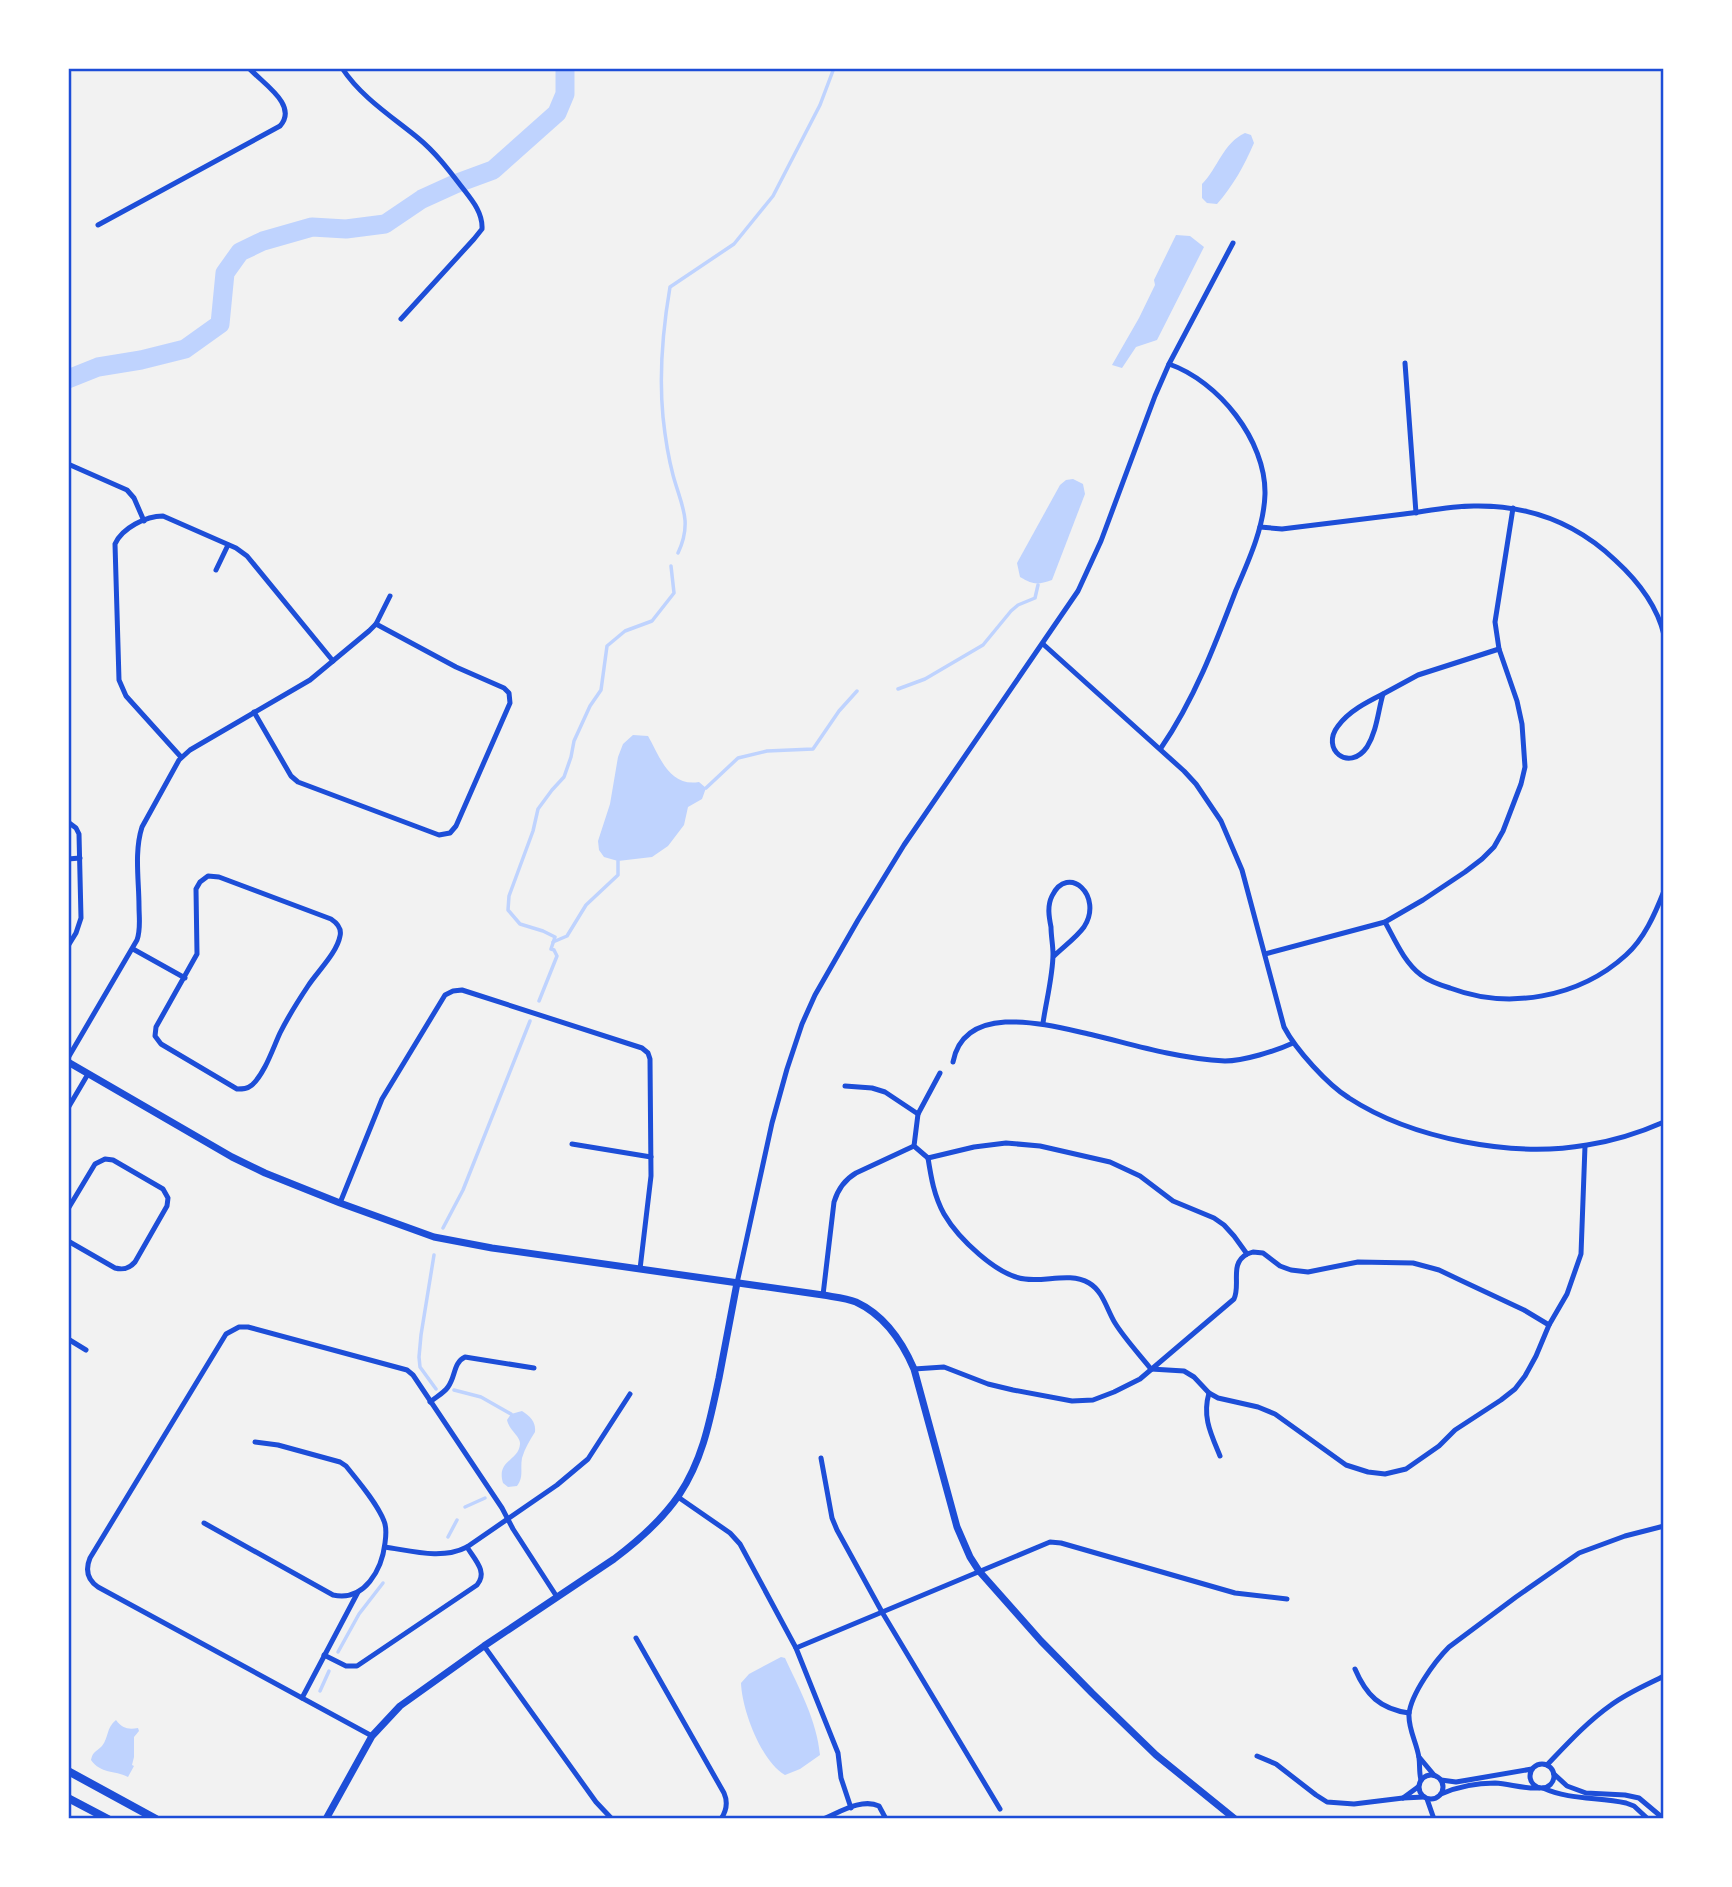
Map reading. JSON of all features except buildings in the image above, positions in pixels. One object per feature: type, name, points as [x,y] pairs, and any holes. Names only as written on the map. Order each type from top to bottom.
[{"type":"main road","points":[[68,1771],[156,1819]]},
{"type":"main road","points":[[68,1798],[108,1819]]},
{"type":"street","points":[[98,225],[285,121],[282,103],[249,68]]},
{"type":"street","points":[[342,68],[362,93],[419,139],[450,172],[478,210],[482,223],[482,229],[466,248],[401,319]]},
{"type":"street","points":[[326,1819],[372,1736],[407,1700],[631,1546],[678,1497],[699,1457],[708,1431],[772,1123],[794,1046],[815,995],[904,845],[1071,602],[1092,564],[1169,364],[1233,243]]},
{"type":"street","points":[[1405,363],[1416,513]]},
{"type":"street","points":[[1161,748],[1176,727],[1213,648],[1260,527],[1265,493],[1264,477],[1245,428],[1230,408],[1207,386],[1186,371],[1169,364]]},
{"type":"street","points":[[68,464],[127,490],[134,498],[144,521]]},
{"type":"street","points":[[1260,527],[1282,529],[1471,506],[1513,509],[1556,520],[1582,533],[1598,545],[1637,582],[1657,613],[1663,633]]},
{"type":"street","points":[[1265,954],[1385,922],[1423,900],[1482,859],[1503,831],[1525,767],[1519,713],[1499,649],[1496,622],[1513,509]]},
{"type":"street","points":[[181,757],[126,696],[118,680],[116,544],[124,532],[152,517],[163,516],[242,551],[333,661]]},
{"type":"street","points":[[216,570],[228,545]]},
{"type":"street","points":[[390,596],[376,624],[310,680],[181,757],[139,835],[140,928],[137,940],[68,1060],[232,1157],[265,1173],[434,1237],[855,1302],[890,1327],[914,1369],[957,1527],[979,1571],[1041,1641],[1156,1755],[1235,1819]]},
{"type":"street","points":[[254,712],[291,776],[298,782],[439,835],[450,834],[456,826],[510,703],[509,693],[504,688],[456,667],[376,624]]},
{"type":"street","points":[[1663,633],[1664,625]]},
{"type":"street","points":[[1043,644],[1161,748],[1196,784],[1221,821],[1242,870],[1284,1027],[1293,1043],[1347,1097],[1373,1112],[1405,1125],[1487,1146],[1515,1149],[1585,1146],[1635,1134],[1664,1122]]},
{"type":"street","points":[[1383,694],[1373,734],[1367,746],[1354,758],[1346,759],[1338,755],[1334,750],[1332,734],[1349,714],[1383,694],[1428,671],[1499,649]]},
{"type":"street","points":[[68,822],[78,831],[81,918],[68,946]]},
{"type":"street","points":[[68,859],[80,858]]},
{"type":"street","points":[[208,876],[219,877],[331,919],[340,930],[340,939],[335,948],[306,988],[255,1083],[248,1088],[237,1088],[161,1044],[157,1039],[156,1027],[185,978],[198,950],[196,889],[208,876]]},
{"type":"street","points":[[1043,1023],[1053,957],[1050,902],[1060,886],[1074,883],[1082,886],[1090,899],[1088,918],[1076,936],[1053,957]]},
{"type":"street","points":[[1385,922],[1410,965],[1422,976],[1466,994],[1523,999],[1566,990],[1612,967],[1628,954],[1648,927],[1664,891]]},
{"type":"street","points":[[133,949],[185,978]]},
{"type":"street","points":[[340,1203],[382,1099],[442,999],[458,990],[645,1050],[650,1059],[651,1157],[649,1205],[640,1269]]},
{"type":"street","points":[[953,1062],[956,1049],[969,1034],[997,1023],[1019,1021],[1043,1023],[1169,1054],[1215,1060],[1229,1061],[1278,1050],[1293,1043]]},
{"type":"street","points":[[914,1146],[918,1114],[940,1073]]},
{"type":"street","points":[[68,1108],[88,1074]]},
{"type":"street","points":[[845,1086],[872,1087],[885,1092],[918,1114]]},
{"type":"street","points":[[928,1158],[974,1147],[1006,1143],[1040,1146],[1110,1163],[1140,1176],[1173,1202],[1214,1218],[1229,1230],[1247,1254]]},
{"type":"street","points":[[572,1144],[651,1157]]},
{"type":"street","points":[[823,1295],[834,1202],[839,1189],[849,1177],[914,1146]]},
{"type":"street","points":[[914,1146],[928,1158],[931,1180],[943,1213],[962,1238],[992,1264],[1023,1279],[1070,1278],[1091,1284],[1115,1322],[1151,1369],[1184,1371],[1218,1398],[1258,1407],[1275,1414],[1346,1465],[1385,1474],[1399,1472],[1417,1463],[1455,1430],[1515,1389],[1525,1376],[1567,1294],[1581,1254],[1585,1146]]},
{"type":"street","points":[[68,1209],[95,1164],[105,1159],[113,1160],[163,1189],[168,1198],[166,1209],[135,1262],[128,1268],[115,1268],[68,1241]]},
{"type":"street","points":[[914,1369],[944,1367],[988,1384],[1072,1401],[1093,1399],[1114,1392],[1140,1379],[1234,1299],[1237,1293],[1237,1266],[1241,1257],[1253,1252],[1263,1253],[1280,1266],[1291,1270],[1308,1272],[1359,1262],[1413,1263],[1439,1270],[1524,1310],[1549,1325]]},
{"type":"street","points":[[372,1736],[98,1587],[89,1577],[88,1563],[226,1334],[248,1326],[407,1370],[508,1519],[557,1597]]},
{"type":"street","points":[[68,1339],[86,1350]]},
{"type":"street","points":[[430,1402],[446,1390],[457,1362],[465,1357],[534,1368]]},
{"type":"street","points":[[1209,1392],[1205,1405],[1206,1419],[1220,1456]]},
{"type":"street","points":[[384,1547],[447,1555],[467,1547],[557,1485],[588,1459],[630,1394]]},
{"type":"street","points":[[255,1442],[278,1445],[340,1462],[346,1466],[384,1521],[386,1535],[380,1568],[359,1592],[302,1698]]},
{"type":"street","points":[[821,1458],[832,1518],[837,1530],[882,1612],[1000,1809]]},
{"type":"street","points":[[678,1497],[734,1536],[796,1648],[838,1753],[841,1778],[851,1808]]},
{"type":"street","points":[[204,1524],[333,1595],[343,1596],[359,1592]]},
{"type":"street","points":[[1403,1798],[1418,1787],[1421,1780],[1409,1713],[1419,1689],[1441,1655],[1579,1553],[1625,1536],[1664,1526]]},
{"type":"street","points":[[796,1648],[1043,1544],[1056,1542],[1234,1593],[1287,1599]]},
{"type":"street","points":[[324,1655],[346,1666],[357,1666],[477,1585],[482,1579],[482,1572],[467,1547]]},
{"type":"street","points":[[636,1638],[724,1793],[726,1808],[721,1819]]},
{"type":"street","points":[[484,1646],[596,1802],[612,1819]]},
{"type":"street","points":[[1355,1669],[1361,1683],[1373,1698],[1395,1711],[1409,1713]]},
{"type":"street","points":[[1547,1765],[1609,1706],[1664,1676]]},
{"type":"street","points":[[1257,1756],[1276,1764],[1327,1802],[1354,1804],[1439,1796],[1462,1787],[1495,1783],[1541,1788],[1550,1785],[1554,1774]]},
{"type":"street","points":[[1419,1757],[1441,1780],[1456,1782],[1532,1769],[1539,1764],[1547,1765],[1567,1786],[1586,1793],[1639,1798],[1661,1818]]},
{"type":"street","points":[[1532,1769],[1529,1776],[1535,1786],[1555,1794],[1614,1800],[1634,1806],[1647,1819]]},
{"type":"street","points":[[1421,1780],[1434,1775]]},
{"type":"street","points":[[1433,1816],[1443,1787],[1441,1780]]},
{"type":"street","points":[[1418,1787],[1433,1816]]},
{"type":"street","points":[[1634,1806],[1639,1798]]},
{"type":"street","points":[[823,1819],[865,1803],[879,1806],[886,1819]]},
{"type":"water","points":[[1245,133],[1251,135],[1254,143],[1242,168],[1217,204],[1207,203],[1202,198],[1202,184],[1231,143]]},
{"type":"water","points":[[1176,235],[1190,236],[1204,247],[1157,340],[1136,347],[1122,368],[1112,365],[1139,318]]},
{"type":"water","points":[[1073,479],[1083,484],[1085,494],[1052,580],[1029,582],[1020,577],[1017,563],[1060,485]]},
{"type":"water","points":[[633,735],[648,736],[673,775],[680,780],[699,782],[706,788],[702,799],[688,807],[684,825],[668,846],[652,857],[618,861],[604,857],[599,850],[598,841],[610,804],[618,757],[623,744]]},
{"type":"water","points":[[522,1411],[532,1420],[535,1432],[522,1458],[519,1483],[517,1486],[508,1487],[503,1483],[503,1470],[519,1450],[520,1444],[507,1420],[511,1414]]},
{"type":"water","points":[[781,1657],[785,1658],[807,1705],[820,1755],[800,1769],[785,1775],[768,1759],[754,1734],[741,1683],[749,1674]]},
{"type":"water","points":[[116,1720],[123,1727],[138,1728],[139,1731],[134,1737],[134,1766],[128,1777],[103,1770],[91,1760]]},
{"type":"waterway","points":[[68,379],[98,367],[185,349],[220,324],[225,273],[240,252],[263,241],[312,227],[346,229],[385,224],[422,199],[493,170],[557,113],[565,94],[565,68]]},
{"type":"waterway","points":[[678,553],[685,532],[685,522],[668,453],[661,385],[670,287],[734,244],[773,196],[820,105],[834,68]]},
{"type":"waterway","points":[[539,1001],[557,956],[551,949],[555,937],[520,924],[508,910],[509,896],[533,831],[538,809],[564,777],[574,741],[590,706],[601,690],[607,646],[625,631],[652,621],[674,593],[671,566]]},
{"type":"waterway","points":[[898,689],[925,679],[983,645],[1011,611],[1035,598],[1038,585]]},
{"type":"waterway","points":[[706,788],[738,758],[767,751],[813,749],[839,711],[857,691]]},
{"type":"waterway","points":[[553,942],[567,936],[586,905],[618,875],[618,861]]},
{"type":"waterway","points":[[443,1228],[463,1190],[530,1021]]},
{"type":"waterway","points":[[434,1255],[419,1357],[420,1367],[436,1389]]},
{"type":"waterway","points":[[454,1390],[481,1397],[511,1414]]},
{"type":"waterway","points":[[465,1507],[485,1498]]},
{"type":"waterway","points":[[448,1537],[457,1520]]},
{"type":"waterway","points":[[338,1652],[359,1614],[383,1583]]},
{"type":"waterway","points":[[320,1691],[329,1671]]}]
